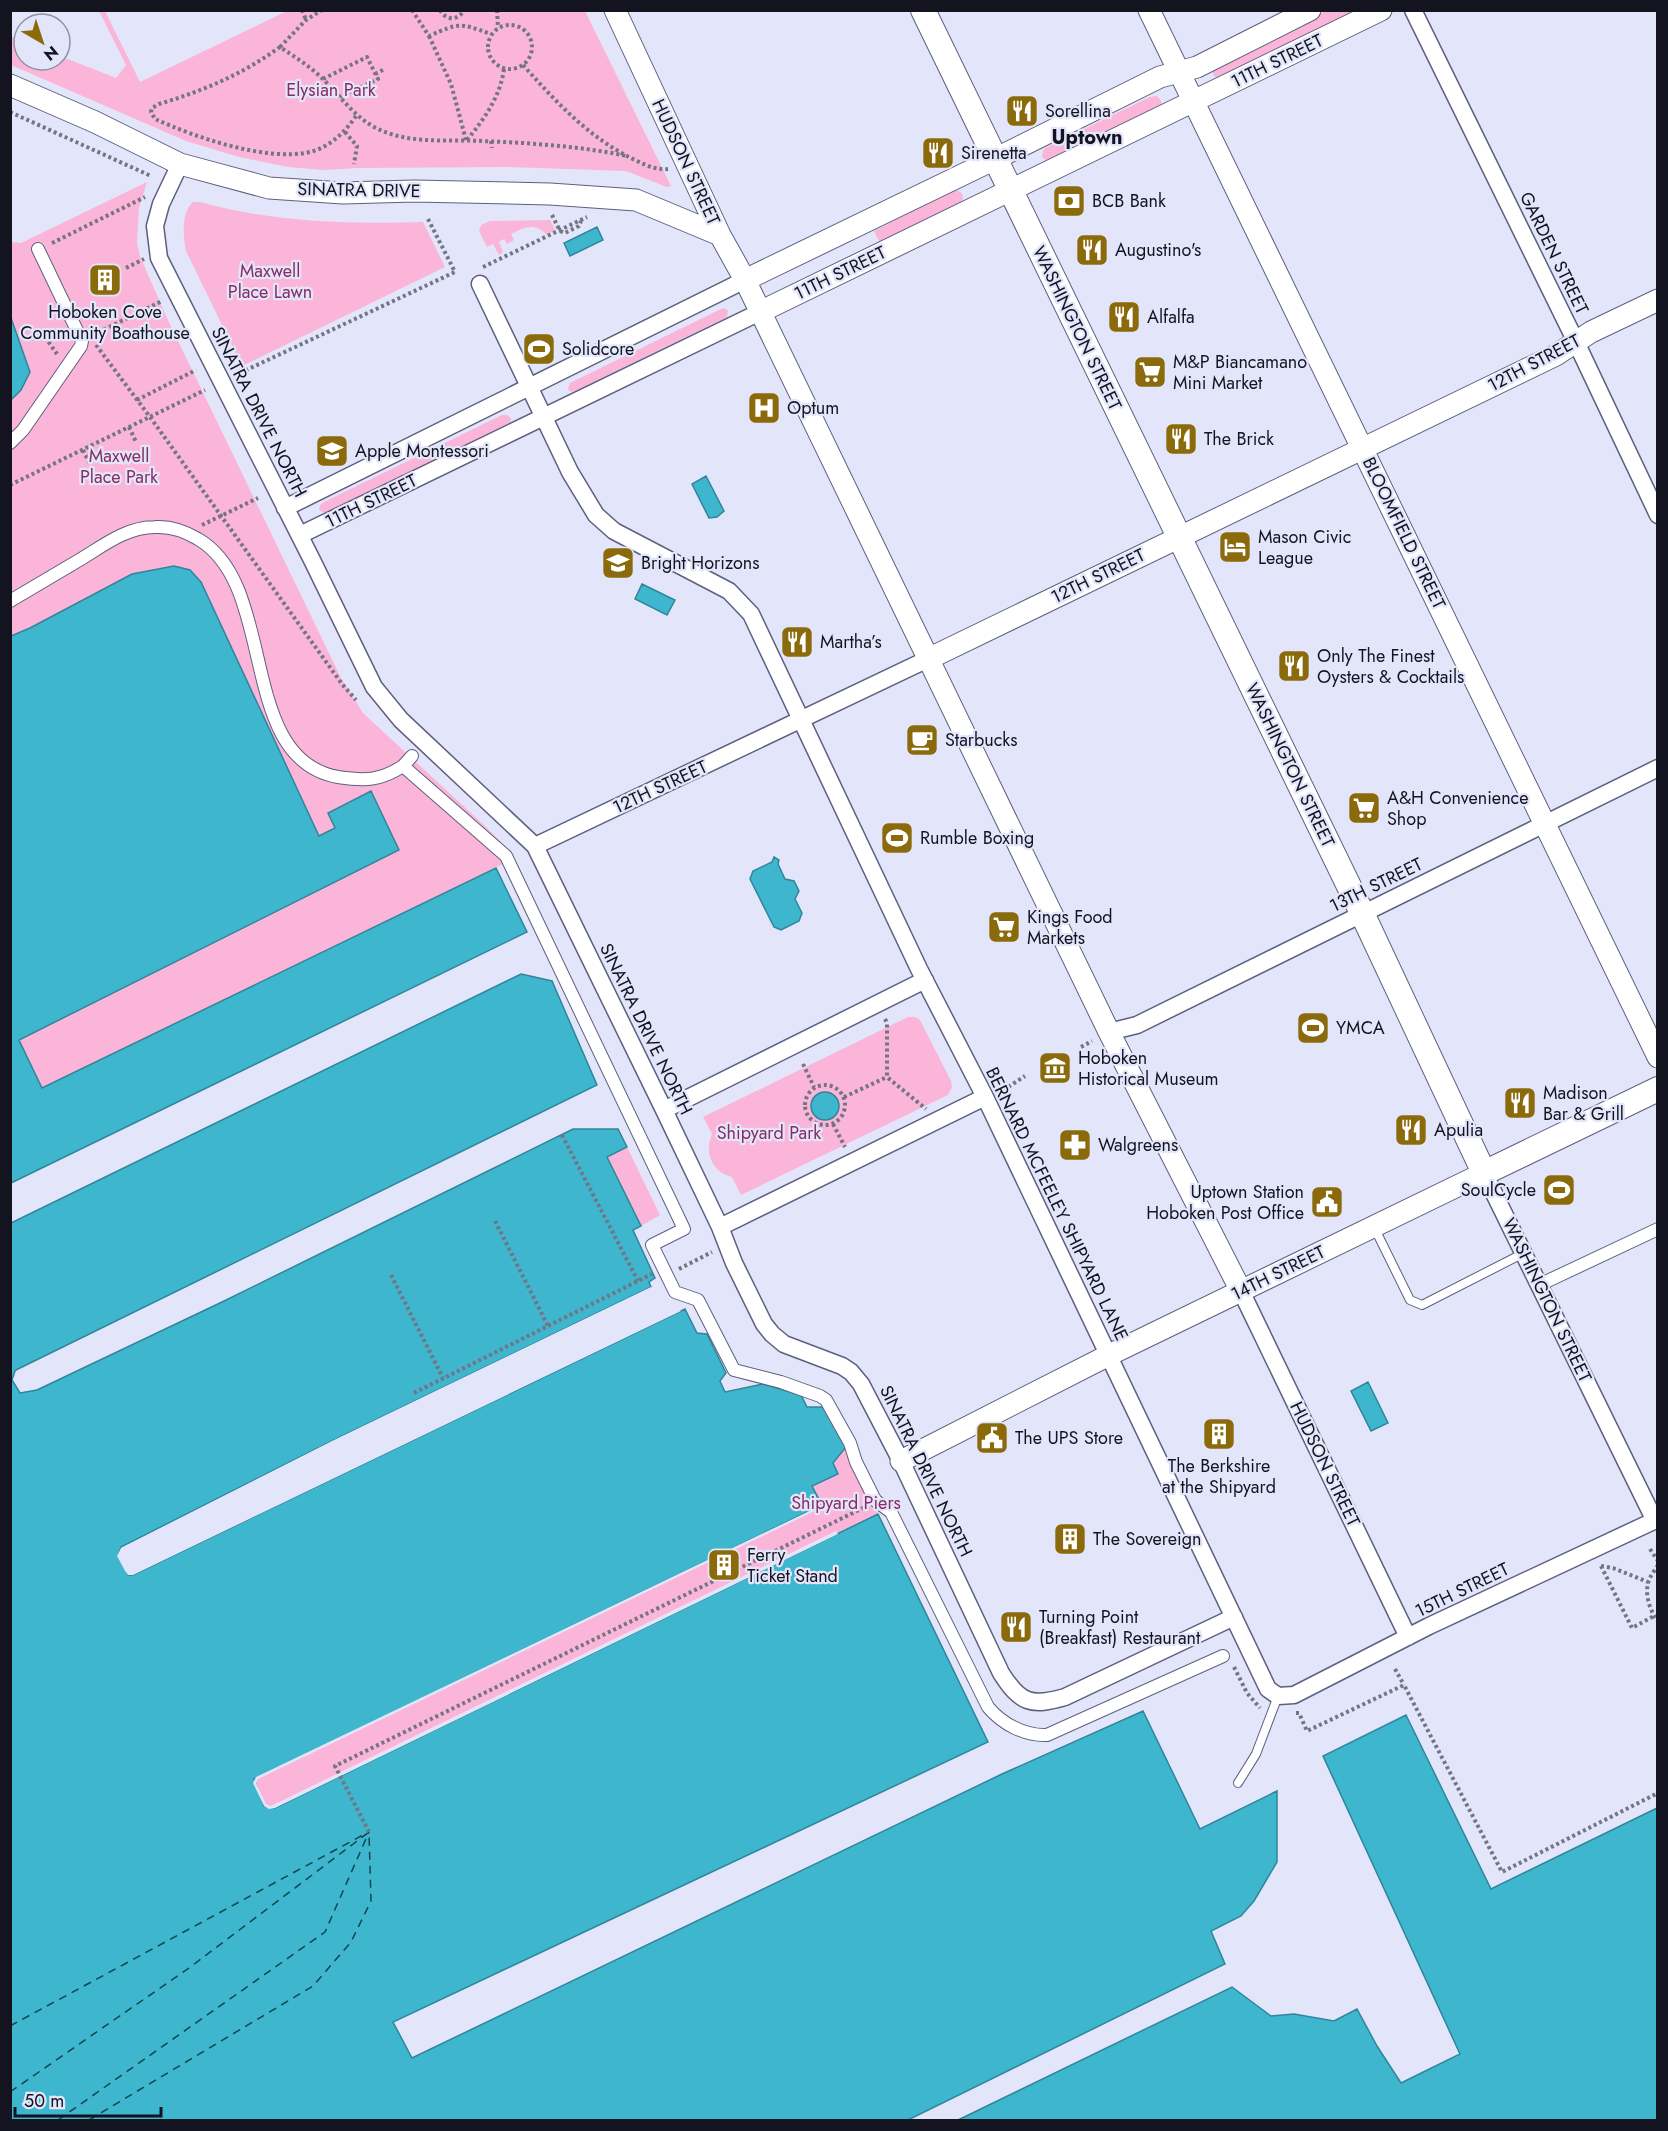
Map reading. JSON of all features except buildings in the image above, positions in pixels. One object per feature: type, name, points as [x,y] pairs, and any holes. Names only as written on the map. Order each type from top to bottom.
[{"type":"main road","name":"WASHINGTON STREET","points":[[923,10],[1362,914],[1484,1173]]},
{"type":"main road","name":"14TH STREET","points":[[1484,1173],[1658,1089]]},
{"type":"street","name":"HUDSON STREET","points":[[615,10],[720,234],[745,280],[928,659],[1101,1037],[1241,1291],[1408,1637]]},
{"type":"street","name":"BLOOMFIELD STREET","points":[[1149,10],[1658,1057]]},
{"type":"street","name":"11TH STREET","points":[[285,508],[1160,77],[1197,67],[1310,10]]},
{"type":"street","name":"11TH STREET","points":[[300,535],[1381,10]]},
{"type":"street","name":"GARDEN STREET","points":[[1413,10],[1658,515]]},
{"type":"street","name":"SINATRA DRIVE","points":[[10,85],[180,164],[269,188],[343,193],[414,190],[550,194],[636,200],[720,234]]},
{"type":"street","name":"SINATRA DRIVE NORTH","points":[[180,164],[161,204],[155,226],[159,258],[300,535],[374,687],[401,720],[535,846],[664,1110],[764,1324],[784,1344],[842,1366],[857,1378],[901,1461],[1001,1673],[1012,1690],[1028,1700],[1047,1702],[1065,1697],[1234,1617]]},
{"type":"street","points":[[10,443],[80,350],[82,341],[38,249]]},
{"type":"street","name":"BERNARD MCFEELEY SHIPYARD LANE","points":[[480,284],[570,472],[596,515],[614,531],[729,591],[751,614],[924,980],[985,1097],[1268,1689],[1281,1697]]},
{"type":"street","name":"12TH STREET","points":[[535,846],[802,720],[1363,449],[1556,354],[1591,332],[1658,300]]},
{"type":"street","points":[[10,601],[128,532],[154,527],[188,532],[214,550],[230,571],[240,594],[274,719],[292,749],[311,766],[333,776],[353,779],[373,780],[389,774],[403,766],[412,756]]},
{"type":"street","points":[[403,766],[506,856],[684,1229],[652,1245],[675,1292],[698,1300],[734,1370],[781,1382],[820,1396],[831,1406],[876,1501],[891,1512],[988,1707],[999,1718],[1017,1729],[1038,1736],[1047,1736],[1223,1656]]},
{"type":"street","name":"13TH STREET","points":[[1101,1037],[1137,1025],[1658,768]]},
{"type":"street","points":[[664,1110],[924,980]]},
{"type":"street","points":[[720,1227],[985,1097]]},
{"type":"street","name":"14TH STREET","points":[[901,1461],[1109,1355],[1484,1173]]},
{"type":"street","name":"WASHINGTON STREET","points":[[1484,1173],[1656,1520]]},
{"type":"street","points":[[1539,1285],[1658,1229]]},
{"type":"street","name":"15TH STREET","points":[[1281,1697],[1294,1695],[1408,1637],[1656,1520]]},
{"type":"lane","points":[[1374,1227],[1410,1300],[1422,1305],[1524,1253]]},
{"type":"lane","points":[[1238,1783],[1256,1754],[1270,1714],[1281,1697]]},
{"type":"path","points":[[302,10],[306,20]]},
{"type":"path","points":[[322,10],[306,20],[280,47],[245,71],[218,84],[159,104],[152,108],[152,116],[189,134],[275,154],[312,152],[345,132],[356,116]]},
{"type":"path","points":[[412,10],[429,36],[451,84],[466,140]]},
{"type":"path","points":[[440,10],[446,17],[454,18],[464,10]]},
{"type":"path","points":[[497,10],[498,28]]},
{"type":"path","points":[[454,18],[454,25]]},
{"type":"path","points":[[429,36],[461,24],[491,34]]},
{"type":"path","points":[[513,25],[530,36],[531,53],[523,65],[514,69],[504,69],[494,63],[488,51],[488,42],[491,34],[498,28],[513,25]]},
{"type":"path","points":[[280,47],[323,79],[356,116],[376,128],[399,137],[428,141],[491,141],[589,148],[627,156]]},
{"type":"path","points":[[323,79],[367,57],[378,79],[340,97]]},
{"type":"path","points":[[523,65],[575,121],[596,138],[655,169],[668,169]]},
{"type":"path","points":[[375,74],[385,69]]},
{"type":"path","points":[[466,140],[494,103],[502,84],[504,69]]},
{"type":"path","points":[[10,112],[152,176]]},
{"type":"path","points":[[345,132],[357,146],[354,164]]},
{"type":"path","points":[[491,141],[492,148]]},
{"type":"path","points":[[38,249],[149,195]]},
{"type":"path","points":[[552,215],[560,231]]},
{"type":"path","points":[[489,264],[588,216]]},
{"type":"path","points":[[240,373],[454,272],[428,219]]},
{"type":"path","points":[[126,268],[144,259]]},
{"type":"path","points":[[162,301],[90,337],[342,684],[356,699]]},
{"type":"path","points":[[137,400],[196,370]]},
{"type":"path","points":[[10,485],[205,390]]},
{"type":"path","points":[[129,427],[136,442]]},
{"type":"path","points":[[83,450],[90,464]]},
{"type":"path","points":[[188,532],[258,498]]},
{"type":"path","points":[[887,1023],[887,1077]]},
{"type":"path","points":[[1081,1047],[1101,1037]]},
{"type":"path","points":[[804,1064],[814,1087]]},
{"type":"path","points":[[1003,1100],[1005,1089],[1025,1076]]},
{"type":"path","points":[[844,1097],[887,1077]]},
{"type":"path","points":[[887,1077],[926,1108]]},
{"type":"path","points":[[828,1085],[840,1091],[844,1097],[845,1110],[834,1124],[827,1126],[813,1122],[805,1112],[806,1098],[814,1087],[828,1085]]},
{"type":"path","points":[[834,1124],[845,1147]]},
{"type":"path","points":[[562,1135],[638,1281]]},
{"type":"path","points":[[495,1221],[548,1326]]},
{"type":"path","points":[[667,1275],[715,1250]]},
{"type":"path","points":[[414,1393],[653,1274]]},
{"type":"path","points":[[391,1275],[443,1378]]},
{"type":"path","points":[[369,1832],[335,1766],[876,1501]]},
{"type":"path","points":[[1650,1549],[1658,1563],[1648,1582],[1648,1601],[1658,1621]]},
{"type":"path","points":[[1648,1582],[1613,1568],[1601,1566],[1632,1628],[1654,1616]]},
{"type":"path","points":[[1223,1656],[1229,1659],[1252,1701],[1270,1714],[1281,1716],[1299,1713],[1307,1731],[1404,1685]]},
{"type":"path","points":[[1395,1669],[1502,1872],[1658,1793]]},
{"type":"green space","name":"Elysian Park","points":[[99,11],[105,11],[140,82],[287,11],[585,11],[671,186],[667,187],[626,171],[507,167],[324,170],[288,167],[239,157],[186,141],[27,72],[72,72],[72,61],[116,78],[126,65]]},
{"type":"green space","points":[[1326,11],[1363,11],[1218,78],[1214,76],[1212,70],[1215,66]]},
{"type":"green space","name":"Elysian Park","points":[[12,36],[12,65],[11,65]]},
{"type":"green space","points":[[1157,96],[1162,105],[1047,161],[1042,157],[1045,148],[1150,97]]},
{"type":"green space","name":"Maxwell Place Park","points":[[147,182],[139,208],[137,243],[140,256],[166,316],[341,678],[363,713],[485,826],[507,848],[513,859],[42,1088],[19,1040],[399,850],[328,813],[335,828],[319,836],[201,582],[30,628],[11,636],[11,400],[21,390],[11,318],[11,242],[21,243]]},
{"type":"green space","points":[[954,190],[959,191],[963,196],[960,205],[881,245],[874,231]]},
{"type":"green space","name":"Maxwell Place Lawn","points":[[193,202],[256,214],[311,221],[423,222],[445,267],[242,366],[186,251],[185,218]]},
{"type":"green space","points":[[550,220],[555,230],[547,235],[534,227],[521,229],[511,234],[514,240],[507,244],[504,239],[499,242],[503,252],[499,255],[493,244],[487,247],[479,231],[481,225],[490,221]]},
{"type":"green space","points":[[723,308],[728,310],[727,317],[575,391],[571,392],[568,389],[570,383]]},
{"type":"green space","points":[[502,415],[511,418],[506,425],[325,513],[319,510],[320,505],[324,502]]},
{"type":"green space","name":"Shipyard Park","points":[[908,1017],[920,1020],[951,1081],[952,1087],[948,1095],[741,1195],[732,1177],[719,1171],[712,1161],[709,1148],[712,1134],[703,1117]]},
{"type":"green space","points":[[627,1147],[660,1215],[641,1226],[607,1156]]},
{"type":"green space","name":"Shipyard Piers","points":[[846,1447],[878,1514],[275,1808],[265,1807],[254,1779],[822,1504],[812,1486]]},
{"type":"water","points":[[597,227],[603,240],[570,256],[564,243]]},
{"type":"water","points":[[11,318],[30,372],[21,390],[11,400]]},
{"type":"water","points":[[706,476],[724,511],[717,517],[709,518],[692,484]]},
{"type":"water","points":[[174,566],[190,570],[201,582],[319,836],[335,828],[328,813],[371,791],[399,850],[19,1040],[42,1088],[496,868],[527,932],[11,1183],[11,636],[132,574]]},
{"type":"water","points":[[642,584],[675,600],[667,615],[635,599]]},
{"type":"water","points":[[774,857],[779,860],[778,864],[785,879],[794,881],[799,891],[795,899],[802,913],[799,921],[781,930],[774,927],[750,879],[753,871],[772,862]]},
{"type":"water","points":[[521,974],[552,981],[597,1085],[18,1369],[12,1380],[20,1393],[37,1390],[222,1302],[573,1129],[618,1129],[627,1147],[607,1157],[641,1226],[633,1230],[655,1278],[649,1282],[651,1287],[332,1441],[121,1547],[118,1556],[128,1575],[133,1575],[685,1309],[697,1333],[707,1334],[726,1373],[720,1381],[725,1392],[763,1384],[801,1395],[807,1407],[826,1407],[846,1447],[833,1463],[838,1474],[812,1486],[822,1505],[254,1779],[264,1806],[275,1808],[878,1514],[988,1742],[393,2022],[412,2058],[1002,1774],[1143,1711],[1200,1829],[1277,1791],[1277,1862],[1254,1901],[1241,1916],[1211,1931],[1225,1964],[908,2120],[11,2120],[11,1223]]},
{"type":"water","points":[[825,1092],[835,1096],[839,1106],[835,1116],[825,1120],[815,1116],[811,1106],[815,1096]]},
{"type":"water","points":[[1368,1382],[1388,1423],[1371,1431],[1351,1391]]},
{"type":"water","points":[[1406,1715],[1491,1889],[1657,1808],[1657,2120],[958,2120],[1232,1987],[1271,2016],[1294,2014],[1334,2021],[1357,2009],[1401,2083],[1460,2054],[1323,1756]]},
{"type":"pier","points":[[651,1287],[653,1289],[334,1444],[123,1550],[121,1556],[127,1570],[132,1572],[678,1309],[681,1311],[133,1575],[128,1575],[117,1556],[121,1548],[332,1441]]},
{"type":"pier","points":[[822,1505],[823,1507],[258,1779],[256,1783],[266,1804],[273,1805],[836,1531],[838,1534],[275,1808],[269,1809],[264,1806],[253,1783],[256,1777]]},
{"type":"ferry route","points":[[10,2092],[189,1968],[369,1832]]},
{"type":"ferry route","points":[[58,2120],[325,1932],[369,1832]]},
{"type":"ferry route","points":[[89,2120],[313,1986],[351,1942],[371,1901],[369,1833]]},
{"type":"ferry route","points":[[10,2026],[363,1835]]},
{"type":"place","name":"Sorellina","points":[[1022,111]]},
{"type":"place","name":"Sirenetta","points":[[938,153]]},
{"type":"place","name":"BCB Bank","points":[[1069,201]]},
{"type":"place","name":"Augustino's","points":[[1092,250]]},
{"type":"place","name":"Hoboken Cove Community Boathouse","points":[[105,280]]},
{"type":"place","name":"Alfalfa","points":[[1124,317]]},
{"type":"place","name":"Solidcore","points":[[539,349]]},
{"type":"place","name":"M&P Biancamano Mini Market","points":[[1150,372]]},
{"type":"place","name":"Optum","points":[[764,408]]},
{"type":"place","name":"The Brick","points":[[1181,439]]},
{"type":"place","name":"Apple Montessori","points":[[332,451]]},
{"type":"place","name":"Mason Civic League","points":[[1235,547]]},
{"type":"place","name":"Bright Horizons","points":[[618,563]]},
{"type":"place","name":"Martha’s","points":[[797,642]]},
{"type":"place","name":"Only The Finest Oysters & Cocktails","points":[[1294,666]]},
{"type":"place","name":"Starbucks","points":[[922,740]]},
{"type":"place","name":"A&H Convenience Shop","points":[[1364,808]]},
{"type":"place","name":"Rumble Boxing","points":[[897,838]]},
{"type":"place","name":"Kings Food Markets","points":[[1004,927]]},
{"type":"place","name":"YMCA","points":[[1313,1028]]},
{"type":"place","name":"Hoboken Historical Museum","points":[[1055,1068]]},
{"type":"place","name":"Madison Bar & Grill","points":[[1520,1103]]},
{"type":"place","name":"Apulia","points":[[1411,1130]]},
{"type":"place","name":"Walgreens","points":[[1075,1145]]},
{"type":"place","name":"SoulCycle","points":[[1559,1190]]},
{"type":"place","name":"Uptown Station Hoboken Post Office","points":[[1327,1202]]},
{"type":"place","name":"The Berkshire at the Shipyard","points":[[1219,1434]]},
{"type":"place","name":"The UPS Store","points":[[992,1438]]},
{"type":"place","name":"The Sovereign","points":[[1070,1539]]},
{"type":"place","name":"Ferry Ticket Stand","points":[[724,1565]]},
{"type":"place","name":"Turning Point (Breakfast) Restaurant","points":[[1016,1627]]},
{"type":"district","name":"Uptown","points":[[1087,137]]}]
